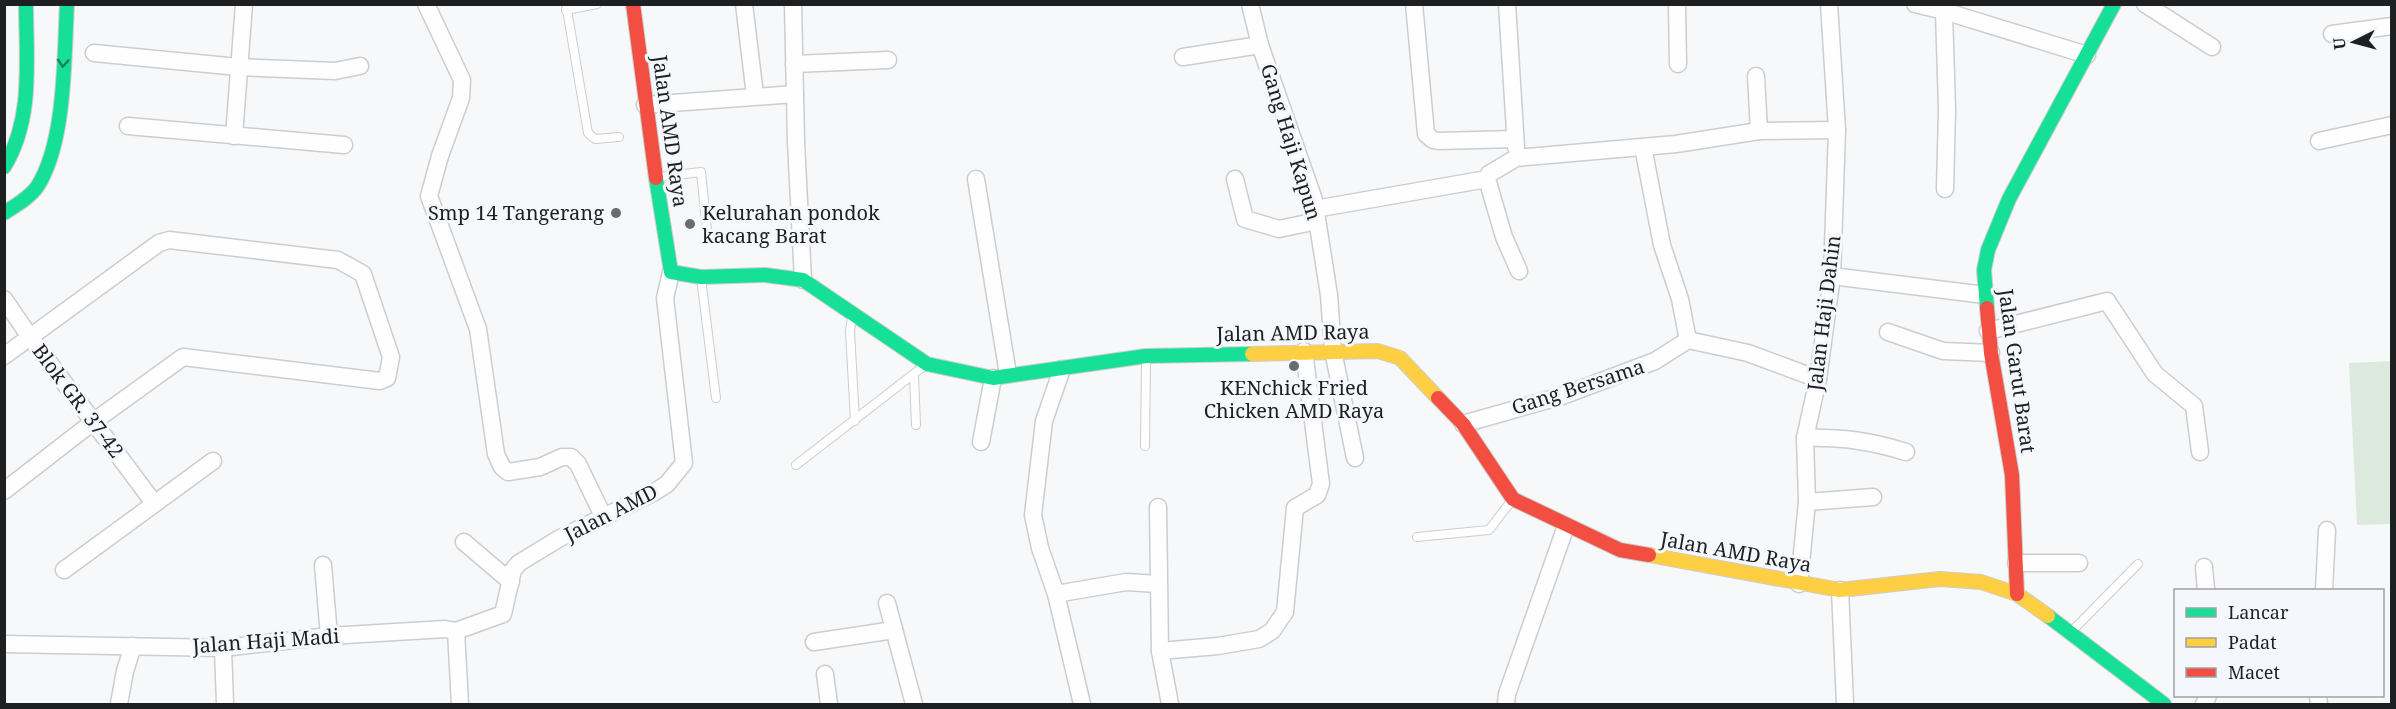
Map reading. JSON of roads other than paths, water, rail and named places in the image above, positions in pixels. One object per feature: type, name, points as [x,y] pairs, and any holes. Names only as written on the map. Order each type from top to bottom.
[{"type":"street","points":[[4,167],[13,158],[24,117],[26,4]]},
{"type":"street","points":[[4,213],[37,189],[51,159],[58,120],[67,4]]},
{"type":"street","points":[[234,135],[244,4]]},
{"type":"street","points":[[426,4],[462,81],[461,98],[440,156],[429,196],[478,329],[496,454],[502,467],[508,472],[540,467],[562,457],[571,457],[578,464],[604,518]]},
{"type":"street","name":"Jalan AMD Raya","points":[[633,4],[645,105],[671,272],[701,277],[765,275],[802,280],[927,364],[1000,376],[1146,356],[1378,351],[1400,358],[1463,424],[1513,499],[1566,526],[1620,550],[1839,590],[1940,579],[1981,582],[2017,594],[2030,602],[2164,705]]},
{"type":"street","points":[[744,4],[754,87]]},
{"type":"street","points":[[793,4],[802,280]]},
{"type":"street","name":"Gang Haji Kapun","points":[[1250,4],[1260,45],[1316,215],[1329,295],[1333,351],[1355,458]]},
{"type":"street","points":[[1414,4],[1426,134],[1432,140],[1438,141],[1515,139]]},
{"type":"street","points":[[1507,4],[1516,158]]},
{"type":"street","points":[[1677,4],[1678,64]]},
{"type":"street","name":"Jalan Haji Dahin","points":[[1799,584],[1807,502],[1805,438],[1818,379],[1832,276],[1837,130],[1829,4]]},
{"type":"street","points":[[1915,4],[2087,55]]},
{"type":"street","name":"Jalan Garut Barat","points":[[2017,594],[2012,475],[1991,353],[1984,270],[1988,250],[2009,199],[2114,4]]},
{"type":"street","points":[[2145,4],[2212,47]]},
{"type":"street","points":[[1944,11],[1947,110],[1945,189]]},
{"type":"street","points":[[2332,34],[2391,26]]},
{"type":"street","points":[[1183,57],[1260,45]]},
{"type":"street","points":[[94,53],[238,67],[335,71],[360,66]]},
{"type":"street","points":[[794,64],[888,60]]},
{"type":"street","points":[[1756,76],[1759,131]]},
{"type":"street","points":[[645,105],[795,94]]},
{"type":"street","points":[[2319,141],[2391,125]]},
{"type":"street","points":[[128,126],[344,145]]},
{"type":"street","points":[[1519,272],[1504,237],[1486,180],[1489,174],[1516,158],[1643,147],[1759,131],[1837,130]]},
{"type":"street","points":[[1643,147],[1662,246],[1680,299],[1688,340],[1748,353],[1818,379]]},
{"type":"street","points":[[976,179],[1000,376],[981,442]]},
{"type":"street","points":[[1235,179],[1245,219],[1279,229],[1316,215],[1486,180]]},
{"type":"street","points":[[4,356],[164,241],[338,260],[363,274],[392,357],[387,378],[380,381],[183,357],[93,422],[4,491]]},
{"type":"street","name":"Jalan AMD","points":[[456,631],[503,614],[513,570],[519,563],[560,538],[604,518],[667,484],[684,464],[665,298],[671,272]]},
{"type":"street","points":[[1832,276],[1985,296]]},
{"type":"street","name":"Blok GR. 37-42","points":[[4,299],[154,502]]},
{"type":"street","points":[[1988,331],[2107,301],[2156,374],[2194,406],[2200,452]]},
{"type":"street","points":[[1888,332],[1943,351],[1991,353]]},
{"type":"street","name":"Gang Bersama","points":[[1463,424],[1562,396],[1655,362],[1688,340]]},
{"type":"street","points":[[1160,651],[1218,646],[1259,639],[1272,631],[1285,612],[1295,508],[1317,495],[1321,484],[1304,351]]},
{"type":"street","points":[[1062,369],[1044,421],[1033,515],[1040,548],[1056,594],[1082,705]]},
{"type":"street","points":[[1805,438],[1872,441],[1906,452]]},
{"type":"street","points":[[64,570],[213,461]]},
{"type":"street","points":[[1807,502],[1873,497]]},
{"type":"street","points":[[1158,507],[1160,651],[1170,705]]},
{"type":"street","points":[[1506,705],[1507,694],[1566,526]]},
{"type":"street","points":[[2324,589],[2327,530]]},
{"type":"street","points":[[464,542],[511,582]]},
{"type":"street","points":[[2016,563],[2079,563]]},
{"type":"street","points":[[322,565],[329,636]]},
{"type":"street","points":[[2204,567],[2206,589]]},
{"type":"street","points":[[1056,594],[1126,582],[1158,584]]},
{"type":"street","points":[[1839,590],[1845,705]]},
{"type":"street","points":[[887,603],[914,705]]},
{"type":"street","name":"Jalan Haji Madi","points":[[4,644],[223,648],[329,636],[445,629],[456,631]]},
{"type":"street","points":[[814,642],[894,630]]},
{"type":"street","points":[[456,631],[460,705]]},
{"type":"street","points":[[120,705],[125,671],[134,646]]},
{"type":"street","points":[[223,648],[225,705]]},
{"type":"street","points":[[825,674],[829,705]]},
{"type":"lane","points":[[597,4],[566,7],[588,133],[591,138],[595,139],[619,137]]},
{"type":"lane","points":[[656,178],[701,172],[707,230]]},
{"type":"lane","points":[[701,277],[717,398]]},
{"type":"lane","points":[[852,313],[850,331],[855,421]]},
{"type":"lane","points":[[1145,446],[1146,356]]},
{"type":"lane","points":[[796,465],[927,364]]},
{"type":"lane","points":[[914,376],[916,425]]},
{"type":"lane","points":[[1417,537],[1489,530],[1513,499]]},
{"type":"lane","points":[[2069,634],[2138,564]]},
{"type":"place","name":"Smp 14 Tangerang","points":[[616,213]]},
{"type":"place","name":"Kelurahan pondok kacang Barat","points":[[690,224]]},
{"type":"place","name":"KENchick Fried Chicken AMD Raya","points":[[1294,366]]}]
